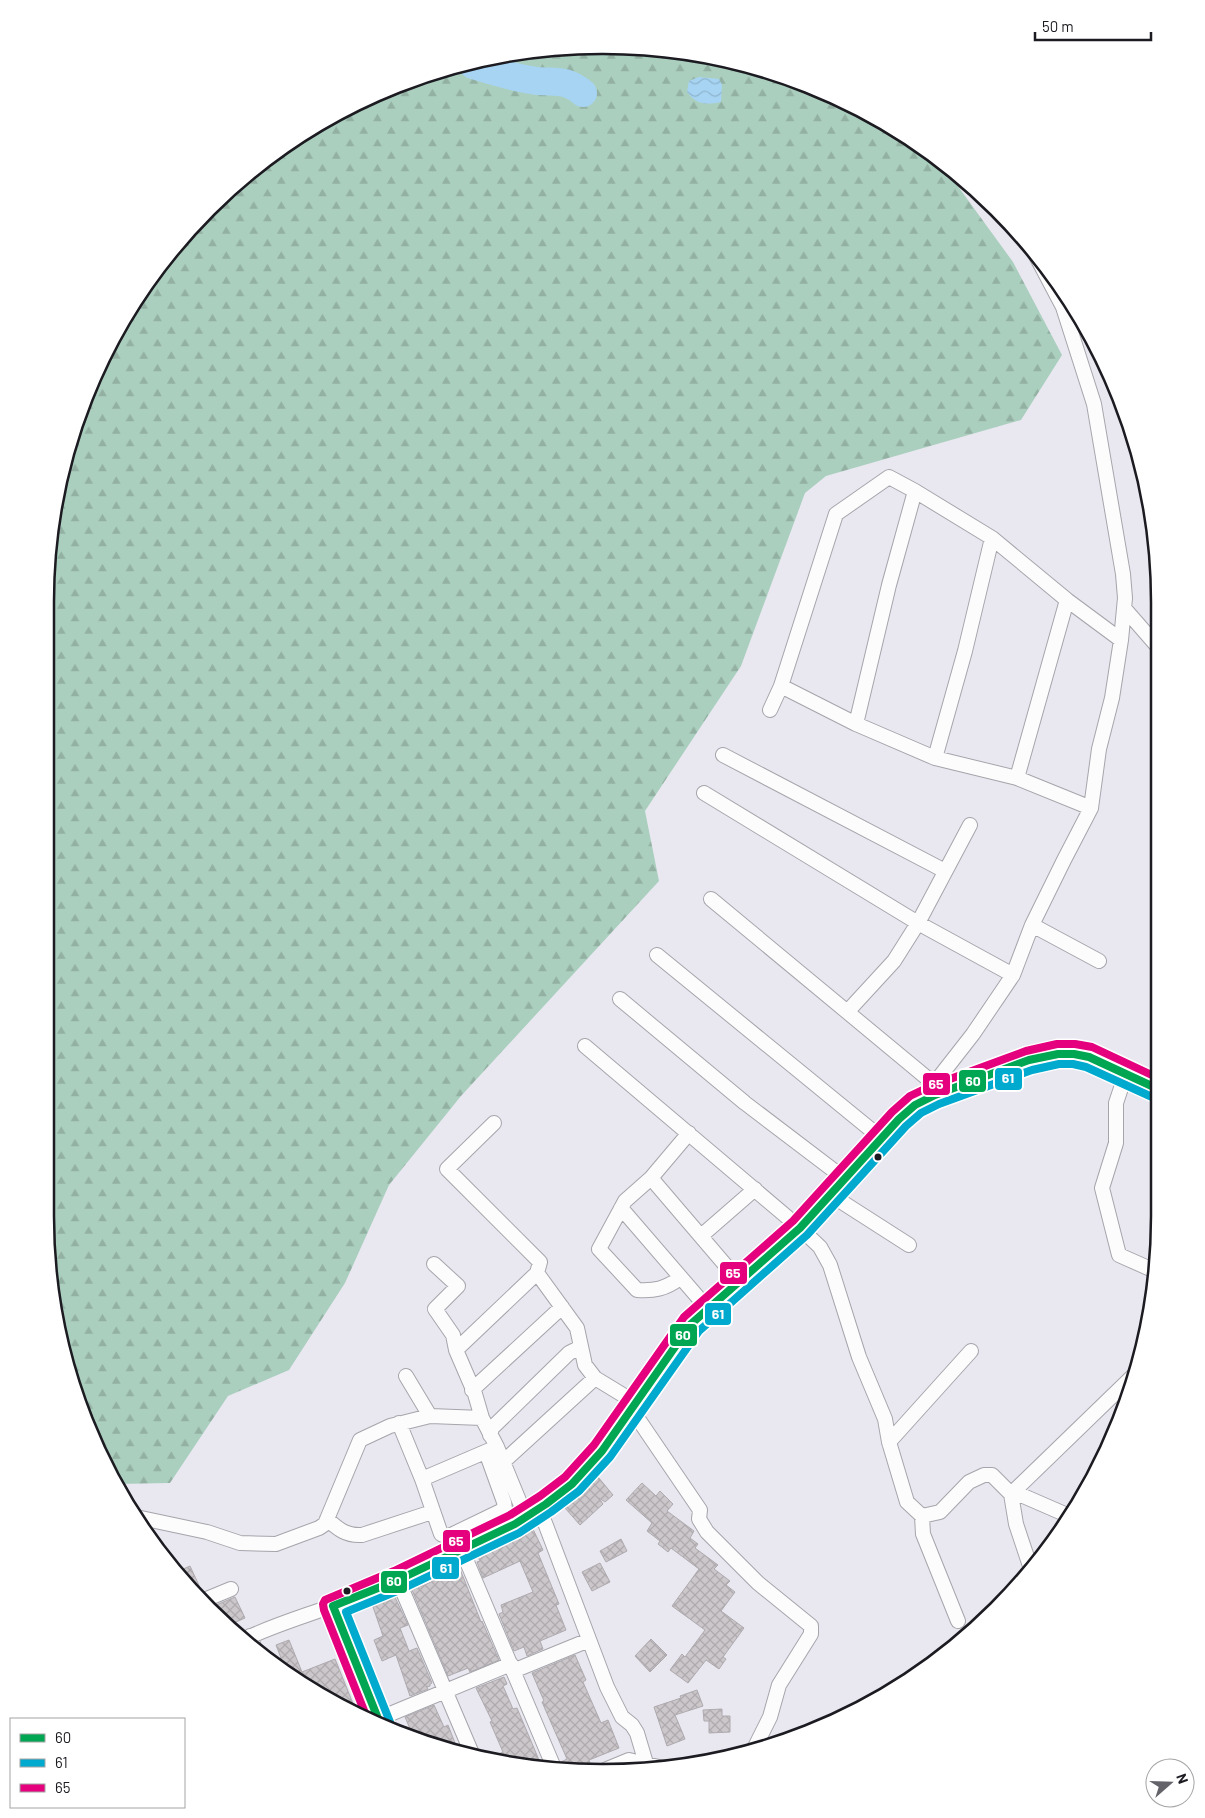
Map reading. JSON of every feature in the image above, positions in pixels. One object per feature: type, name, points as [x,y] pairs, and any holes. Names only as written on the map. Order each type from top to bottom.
[{"type":"street","points":[[251,1636],[398,1580],[516,1524],[558,1496],[587,1469],[692,1324],[800,1228],[832,1195],[905,1112],[938,1087],[1013,975],[1032,925],[1091,808],[1099,750],[1112,698],[1125,598],[1123,574],[1094,404],[1063,307],[1056,294]]},
{"type":"street","points":[[770,710],[781,686],[836,514],[889,477],[992,538],[1067,600],[1121,640]]},
{"type":"street","points":[[856,724],[889,585],[915,491]]},
{"type":"street","points":[[935,758],[965,651],[992,538]]},
{"type":"street","points":[[1017,778],[1067,600]]},
{"type":"street","points":[[1124,608],[1151,639]]},
{"type":"street","points":[[781,686],[856,724],[935,758],[1017,778],[1091,808]]},
{"type":"street","points":[[724,755],[945,871]]},
{"type":"street","points":[[704,793],[918,923],[1013,975]]},
{"type":"street","points":[[848,1011],[894,961],[918,923],[970,825]]},
{"type":"street","points":[[711,899],[938,1087]]},
{"type":"street","points":[[1032,925],[1099,961]]},
{"type":"street","points":[[657,955],[881,1138]]},
{"type":"street","points":[[620,999],[745,1103],[845,1180]]},
{"type":"street","points":[[585,1046],[755,1189],[820,1248],[830,1265],[859,1356],[886,1420],[889,1442],[907,1502],[922,1516],[923,1534],[958,1621]]},
{"type":"street","points":[[938,1087],[1058,1054],[1074,1054],[1089,1057],[1151,1086]]},
{"type":"street","points":[[1126,1073],[1116,1104],[1116,1143],[1102,1188],[1119,1255],[1149,1268]]},
{"type":"street","points":[[456,1350],[537,1273],[540,1262],[447,1169],[494,1123]]},
{"type":"street","points":[[680,1278],[674,1283],[655,1291],[637,1290],[600,1249],[625,1201],[651,1178],[689,1133]]},
{"type":"street","points":[[651,1178],[739,1282]]},
{"type":"street","points":[[701,1236],[755,1189]]},
{"type":"street","points":[[832,1195],[909,1245]]},
{"type":"street","points":[[621,1208],[708,1309]]},
{"type":"street","points":[[399,1423],[422,1479],[440,1534],[446,1537],[505,1509],[491,1444],[456,1350],[454,1335],[436,1309],[458,1286],[434,1264]]},
{"type":"street","points":[[537,1273],[577,1328],[585,1365],[595,1378],[634,1406],[700,1510],[698,1519],[707,1532],[758,1583],[811,1626],[811,1634],[779,1685],[770,1717],[758,1742]]},
{"type":"street","points":[[472,1390],[562,1307]]},
{"type":"street","points":[[581,1347],[569,1353],[492,1428],[491,1444],[503,1462],[520,1503],[545,1523],[607,1687],[622,1717],[632,1725],[646,1762]]},
{"type":"street","points":[[889,1442],[971,1351]]},
{"type":"street","points":[[406,1376],[430,1416]]},
{"type":"street","points":[[503,1462],[595,1378]]},
{"type":"street","points":[[1011,1494],[1125,1384]]},
{"type":"street","points":[[145,1519],[207,1532],[240,1543],[276,1544],[325,1524],[360,1440],[399,1423],[430,1416],[482,1418]]},
{"type":"street","points":[[422,1479],[491,1444]]},
{"type":"street","points":[[922,1516],[940,1512],[969,1482],[984,1475],[992,1476],[1011,1494],[1016,1524],[1028,1561]]},
{"type":"street","points":[[1011,1494],[1021,1495],[1063,1513]]},
{"type":"street","points":[[327,1519],[342,1533],[352,1536],[362,1535],[432,1512]]},
{"type":"street","points":[[462,1550],[552,1762]]},
{"type":"street","points":[[398,1580],[471,1748]]},
{"type":"street","points":[[209,1599],[230,1589]]},
{"type":"street","points":[[333,1606],[376,1715]]},
{"type":"street","points":[[387,1719],[446,1691],[589,1640]]},
{"type":"street","points":[[621,1763],[629,1760],[638,1763]]},
{"type":"green space","points":[[602,54],[638,55],[674,58],[745,72],[779,83],[845,110],[907,146],[955,182],[1013,262],[1062,355],[1021,420],[826,476],[805,493],[741,666],[645,811],[659,881],[461,1096],[389,1185],[345,1283],[289,1370],[228,1396],[170,1483],[124,1484],[110,1458],[83,1392],[72,1358],[58,1287],[55,1251],[55,567],[58,531],[72,460],[83,426],[110,360],[127,328],[167,268],[214,214],[241,190],[268,167],[328,127],[360,110],[426,83],[460,72],[531,58]]},
{"type":"water","points":[[699,77],[719,79],[722,85],[721,102],[710,104],[698,102],[687,92],[689,81]]},
{"type":"building","points":[[598,1477],[613,1495],[605,1502],[599,1498],[603,1504],[580,1525],[565,1508]]},
{"type":"building","points":[[642,1483],[656,1496],[660,1491],[673,1504],[667,1511],[694,1531],[690,1538],[698,1544],[695,1548],[718,1565],[714,1569],[730,1581],[726,1585],[735,1592],[721,1611],[744,1628],[723,1657],[726,1659],[719,1669],[706,1660],[688,1683],[670,1670],[682,1654],[685,1657],[705,1630],[672,1606],[699,1569],[671,1548],[668,1552],[658,1544],[660,1541],[647,1531],[652,1523],[626,1500]]},
{"type":"building","points":[[532,1527],[543,1550],[538,1553],[559,1604],[556,1605],[566,1630],[540,1641],[543,1649],[527,1656],[524,1647],[514,1651],[499,1614],[503,1612],[501,1605],[533,1592],[520,1561],[483,1578],[477,1562],[480,1561],[478,1557],[514,1541],[512,1537]]},
{"type":"building","points":[[621,1539],[627,1551],[606,1562],[600,1551]]},
{"type":"building","points":[[600,1563],[610,1582],[592,1591],[582,1572]]},
{"type":"building","points":[[190,1566],[201,1589],[190,1577],[183,1569]]},
{"type":"building","points":[[454,1568],[455,1571],[460,1569],[481,1622],[499,1660],[470,1672],[468,1668],[448,1676],[412,1590],[438,1579],[436,1575]]},
{"type":"building","points":[[394,1595],[408,1625],[400,1628],[409,1651],[417,1648],[432,1683],[427,1687],[428,1689],[410,1696],[396,1655],[382,1661],[374,1640],[383,1636],[372,1604]]},
{"type":"building","points":[[235,1597],[245,1618],[235,1623],[216,1605]]},
{"type":"building","points":[[651,1639],[667,1655],[650,1672],[635,1656]]},
{"type":"building","points":[[289,1640],[302,1672],[335,1659],[353,1704],[328,1691],[279,1659],[281,1658],[276,1645]]},
{"type":"building","points":[[575,1655],[586,1680],[583,1682],[601,1723],[608,1720],[619,1748],[589,1760],[590,1764],[561,1763],[567,1759],[542,1702],[544,1701],[532,1673]]},
{"type":"building","points":[[504,1677],[507,1684],[503,1686],[513,1709],[517,1708],[539,1760],[498,1754],[503,1752],[490,1722],[492,1721],[476,1688]]},
{"type":"building","points":[[697,1690],[703,1706],[675,1715],[685,1739],[667,1746],[654,1707],[681,1698],[680,1696]]},
{"type":"building","points":[[434,1705],[444,1727],[448,1725],[455,1743],[410,1729],[405,1717]]},
{"type":"building","points":[[722,1709],[722,1716],[730,1716],[730,1732],[709,1733],[709,1721],[704,1721],[703,1710]]},
{"type":"waterway","points":[[480,67],[524,79],[564,83],[583,93]]},
{"type":"transit line","name":"65","points":[[364,1710],[324,1610],[323,1604],[325,1600],[394,1571],[510,1515],[565,1477],[594,1445],[684,1317],[793,1221],[892,1112],[910,1096],[931,1086],[1026,1051],[1057,1044],[1075,1044],[1092,1047],[1151,1075]]},
{"type":"transit line","name":"60","points":[[377,1715],[333,1606],[398,1580],[515,1524],[572,1484],[602,1451],[691,1324],[800,1228],[899,1119],[915,1105],[935,1095],[1029,1060],[1058,1054],[1074,1054],[1089,1057],[1151,1086]]},
{"type":"transit line","name":"61","points":[[389,1720],[346,1612],[402,1589],[519,1533],[579,1491],[610,1457],[699,1331],[807,1235],[906,1126],[921,1113],[939,1104],[1032,1070],[1059,1064],[1073,1064],[1086,1067],[1151,1097]]}]
